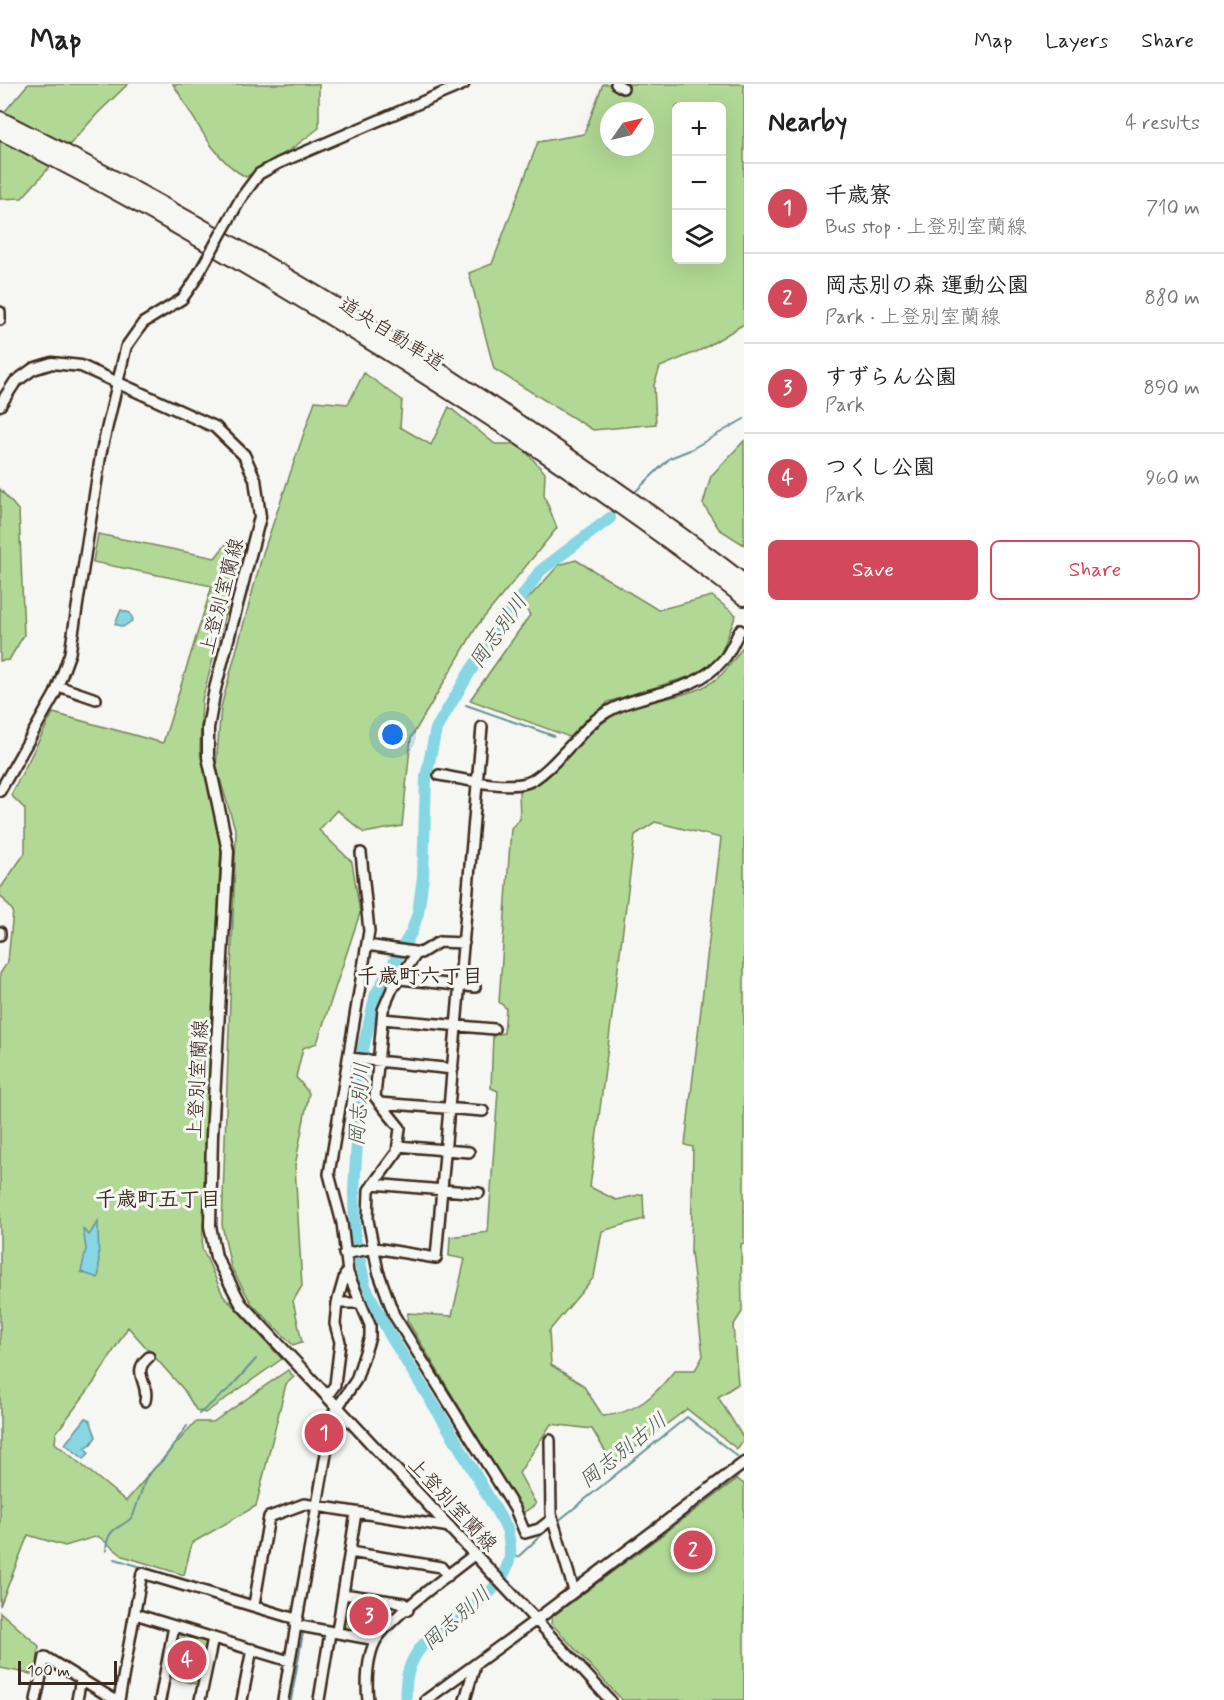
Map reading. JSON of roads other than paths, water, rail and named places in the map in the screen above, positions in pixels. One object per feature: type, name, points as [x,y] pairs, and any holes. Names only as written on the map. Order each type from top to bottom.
[{"type":"highway","name":"道央自動車道","points":[[4,127],[145,194],[301,283],[393,340],[582,465],[744,582]]},
{"type":"highway","name":"道央自動車道","points":[[4,127],[397,358],[568,469],[744,598]]},
{"type":"main road","name":"上登別室蘭線","points":[[0,405],[15,382],[25,374],[52,363],[81,366],[184,411],[226,435],[251,466],[259,492],[260,517],[214,689],[208,728],[208,757],[228,851],[212,1135],[210,1226],[216,1257],[241,1304],[536,1620]]},
{"type":"main road","points":[[536,1620],[744,1463]]},
{"type":"street","points":[[0,791],[58,686],[72,641],[101,453],[126,346],[133,335],[143,324],[182,299],[241,198],[259,174],[279,163],[464,84]]},
{"type":"street","points":[[0,312],[0,320]]},
{"type":"street","points":[[439,775],[478,782],[515,784],[538,778],[594,721],[609,711],[698,682],[726,657],[740,630]]},
{"type":"street","points":[[58,686],[96,699]]},
{"type":"street","points":[[349,1253],[373,1248],[436,1258],[483,727]]},
{"type":"street","points":[[283,1700],[315,1506],[333,1414],[356,1380],[370,1338],[369,1325],[348,1273],[349,1253],[329,1174],[352,1058],[370,925],[361,853]]},
{"type":"street","points":[[368,945],[415,953],[439,942],[464,943]]},
{"type":"street","points":[[415,953],[392,989],[382,1019],[375,1097],[400,1128],[398,1146],[389,1165],[369,1190],[368,1220],[378,1271],[394,1315],[515,1509],[525,1533],[539,1529],[552,1519]]},
{"type":"street","points":[[400,979],[474,987]]},
{"type":"street","points":[[382,1019],[494,1029]]},
{"type":"street","points":[[352,1058],[453,1069]]},
{"type":"street","points":[[379,1103],[483,1111]]},
{"type":"street","points":[[398,1146],[469,1152]]},
{"type":"street","points":[[373,1184],[479,1193]]},
{"type":"street","points":[[327,1396],[335,1385],[340,1342],[335,1324],[337,1304],[345,1275],[348,1273]]},
{"type":"street","points":[[337,1304],[361,1303]]},
{"type":"street","points":[[145,1401],[146,1391],[139,1370],[141,1364],[149,1357]]},
{"type":"street","points":[[550,1440],[552,1519],[574,1591]]},
{"type":"street","points":[[254,1605],[269,1517],[304,1504],[450,1527]]},
{"type":"street","points":[[319,1700],[343,1594],[356,1513]]},
{"type":"street","points":[[350,1552],[441,1567],[448,1576]]},
{"type":"street","points":[[368,1700],[367,1687],[376,1640],[475,1554]]},
{"type":"street","points":[[36,1700],[45,1656],[117,1700],[142,1574],[254,1605],[296,1622],[376,1640]]},
{"type":"street","points":[[343,1594],[404,1603],[408,1610]]},
{"type":"street","points":[[135,1614],[289,1661]]},
{"type":"street","points":[[426,1700],[536,1620],[610,1700]]},
{"type":"street","points":[[160,1700],[174,1626]]},
{"type":"street","points":[[200,1700],[213,1638]]},
{"type":"street","points":[[242,1700],[252,1650]]},
{"type":"street","points":[[465,1700],[475,1665]]},
{"type":"street","points":[[77,1700],[81,1679]]},
{"type":"water","points":[[121,610],[130,613],[133,620],[123,627],[115,624]]},
{"type":"water","points":[[98,1221],[98,1278],[81,1272],[86,1249],[83,1229],[89,1235]]},
{"type":"water","points":[[86,1418],[90,1420],[96,1437],[85,1448],[89,1453],[84,1459],[65,1444]]},
{"type":"waterway","name":"岡志別川","points":[[633,494],[670,458],[690,450],[744,419]]},
{"type":"waterway","name":"岡志別川","points":[[610,518],[617,511]]},
{"type":"waterway","name":"岡志別川","points":[[406,1700],[408,1673],[417,1653],[431,1636],[468,1610],[500,1581],[509,1561],[510,1549],[507,1529],[390,1335],[365,1286],[355,1238],[354,1190],[363,1049],[376,994],[412,931],[418,913],[423,877],[426,777],[436,729],[471,670],[540,571],[610,518]]},
{"type":"waterway","points":[[466,705],[554,736]]},
{"type":"waterway","points":[[199,1414],[230,1388],[256,1359]]},
{"type":"waterway","name":"岡志別古川","points":[[557,1522],[687,1417],[737,1456]]},
{"type":"waterway","points":[[106,1551],[112,1532],[133,1516],[147,1475],[163,1460],[187,1426]]},
{"type":"waterway","name":"岡志別古川","points":[[509,1560],[519,1556],[550,1527]]},
{"type":"waterway","points":[[115,1559],[247,1599]]},
{"type":"waterway","points":[[264,1603],[290,1612]]},
{"type":"waterway","points":[[291,1700],[303,1633]]},
{"type":"place","name":"千歳寮","points":[[324,1433]]},
{"type":"place","name":"岡志別の森 運動公園","points":[[693,1550]]},
{"type":"place","name":"すずらん公園","points":[[369,1616]]},
{"type":"place","name":"つくし公園","points":[[187,1660]]},
{"type":"district","name":"千歳町六丁目","points":[[420,976]]},
{"type":"district","name":"千歳町五丁目","points":[[158,1199]]}]
